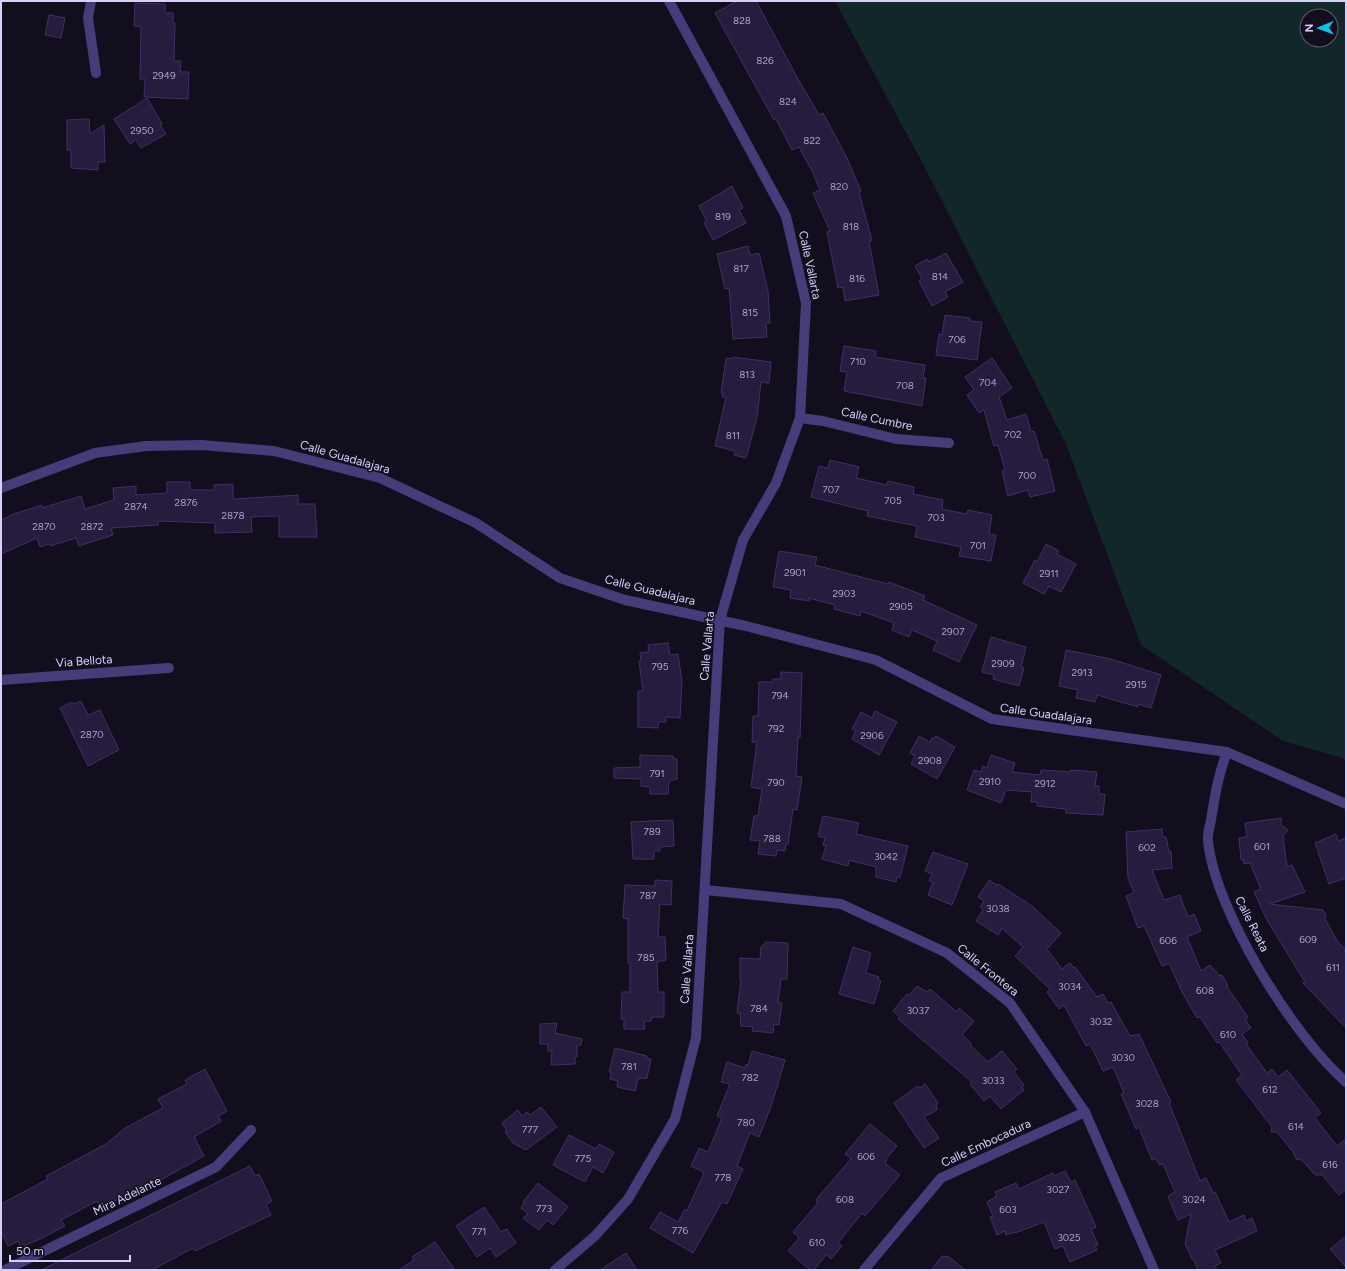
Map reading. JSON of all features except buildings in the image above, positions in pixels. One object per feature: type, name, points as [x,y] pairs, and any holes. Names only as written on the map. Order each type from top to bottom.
[{"type":"street","points":[[91,1],[88,18],[96,73]]},
{"type":"street","name":"Calle Vallarta","points":[[556,1270],[595,1236],[628,1199],[675,1119],[696,1038],[706,890],[720,620],[743,540],[776,483],[800,418],[806,303],[786,216],[670,1]]},
{"type":"street","name":"Calle Cumbre","points":[[800,418],[823,421],[896,439],[949,443]]},
{"type":"street","name":"Calle Guadalajara","points":[[1,488],[95,453],[146,446],[201,445],[274,451],[380,478],[476,523],[560,578],[625,600],[720,620],[876,660],[992,719],[1227,752],[1346,804]]},
{"type":"street","name":"Via Bellota","points":[[1,680],[168,668]]},
{"type":"street","name":"Calle Reata","points":[[1227,752],[1218,777],[1208,840],[1217,880],[1232,920],[1274,992],[1312,1046],[1346,1082]]},
{"type":"street","name":"Calle Frontera","points":[[706,890],[840,904],[947,953],[1010,1003],[1085,1112],[1153,1270]]},
{"type":"street","name":"Calle Embocadura","points":[[864,1270],[941,1178],[1085,1112]]},
{"type":"street","name":"Mira Adelante","points":[[5,1270],[216,1167],[251,1130]]},
{"type":"green space","points":[[835,1],[1346,1],[1346,759],[1283,741],[1141,645],[1066,444],[924,166]]}]
